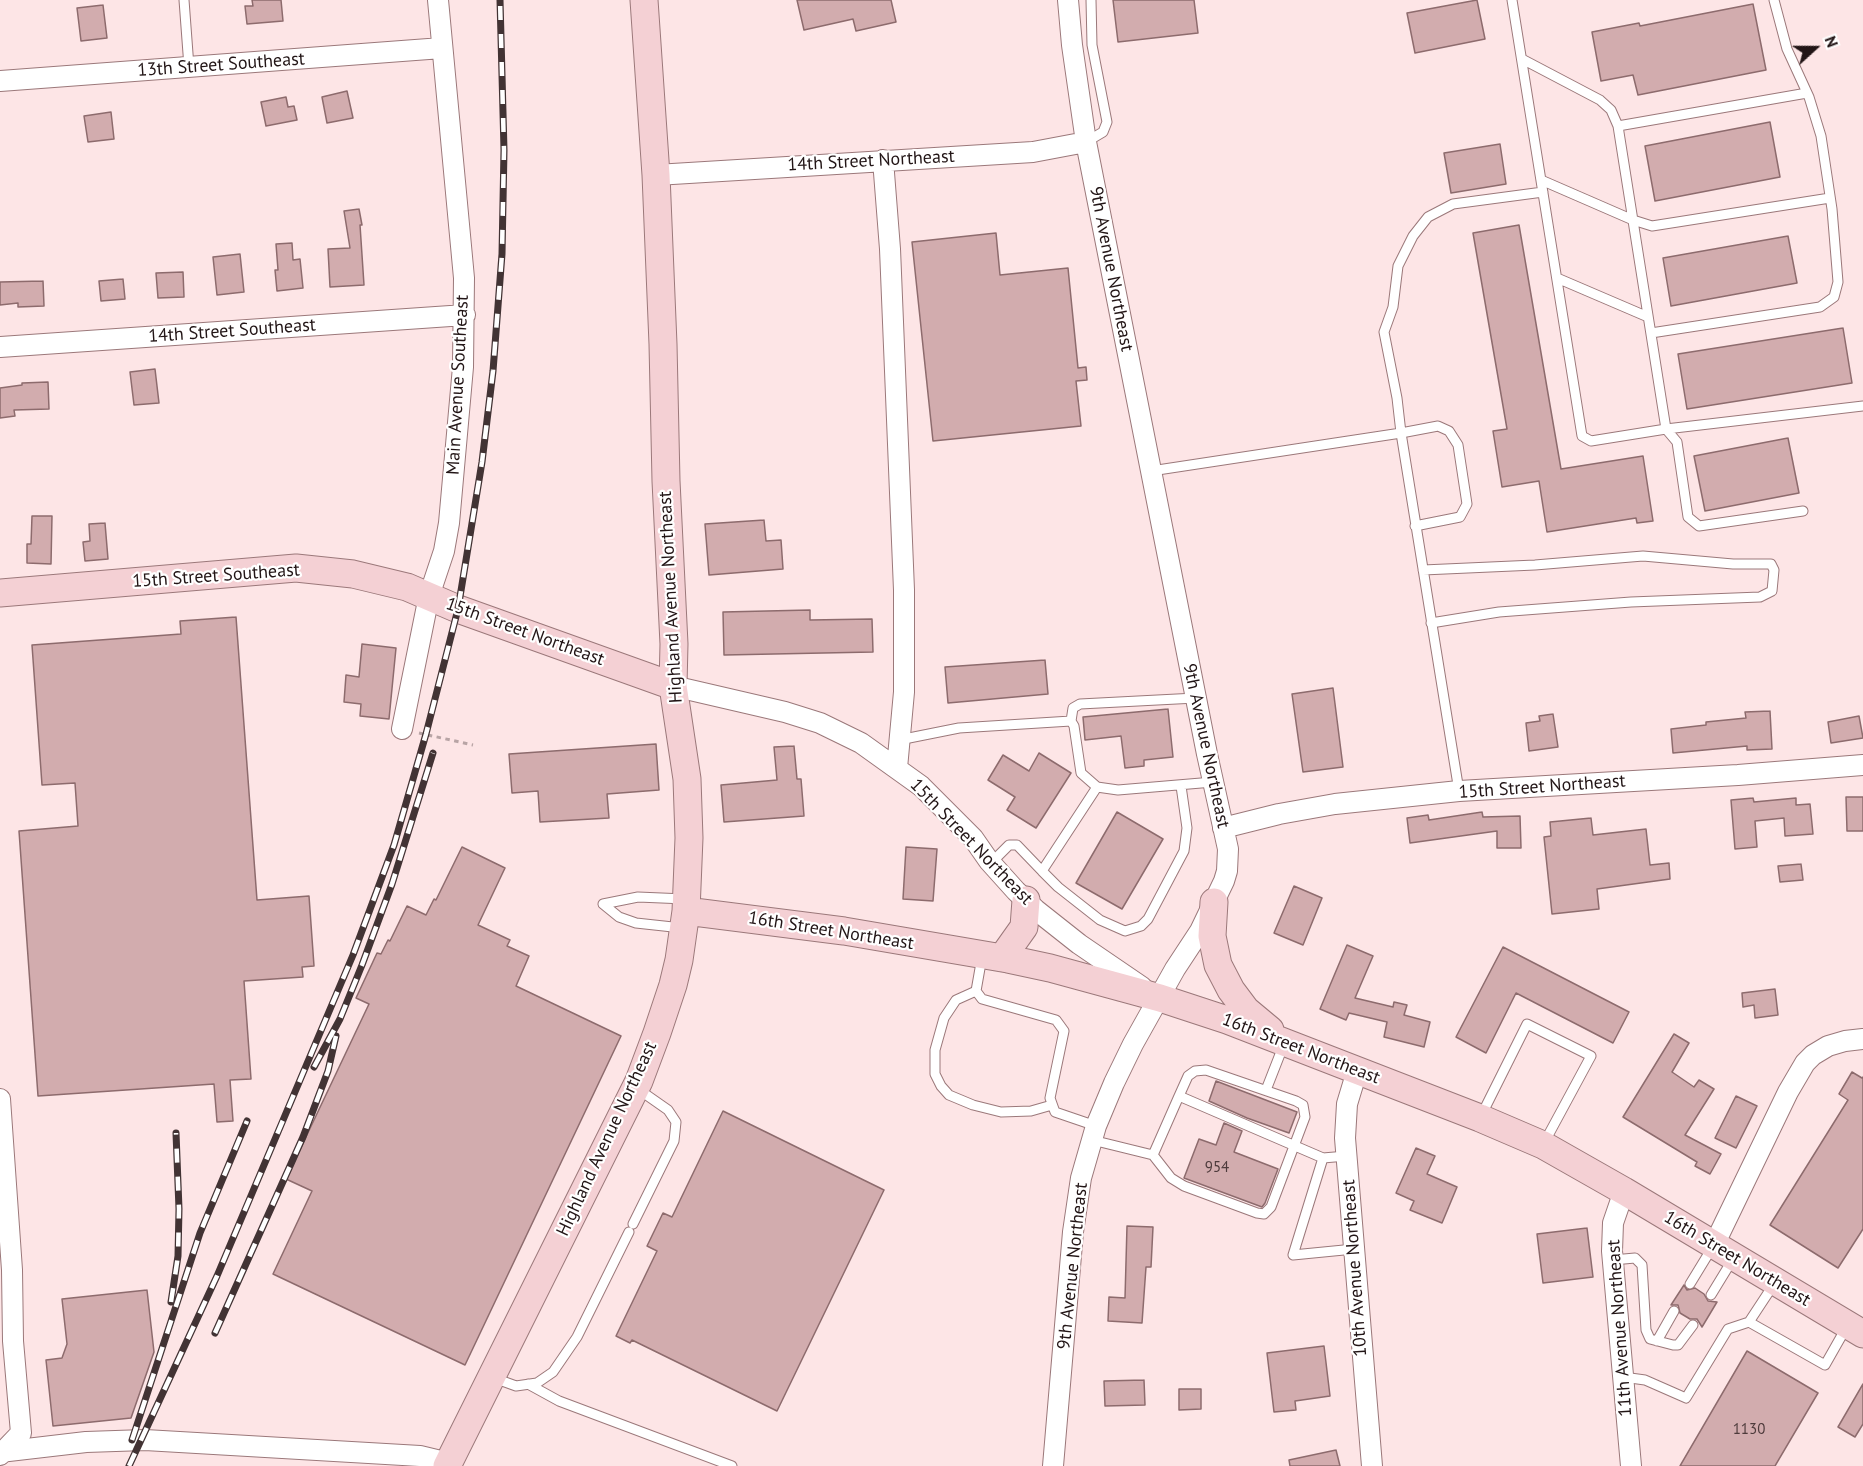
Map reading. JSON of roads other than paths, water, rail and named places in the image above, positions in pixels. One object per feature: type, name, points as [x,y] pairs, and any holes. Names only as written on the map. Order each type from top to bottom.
[{"type":"main road","name":"Highland Avenue Northeast","points":[[448,1465],[636,1088],[672,985],[686,913],[689,838],[687,779],[673,686],[674,644],[669,562],[656,175],[644,0]]},
{"type":"main road","name":"15th Street Southeast","points":[[0,593],[296,568],[353,574],[406,587],[429,596]]},
{"type":"main road","name":"15th Street Northeast","points":[[429,596],[458,609],[673,686]]},
{"type":"main road","points":[[992,956],[1017,939],[1024,927],[1026,900]]},
{"type":"main road","points":[[1214,902],[1212,936],[1218,965],[1245,1010],[1285,1042]]},
{"type":"main road","name":"16th Street Northeast","points":[[686,913],[835,930],[1050,968],[1160,998],[1285,1042],[1543,1145],[1855,1329]]},
{"type":"street","name":"Main Avenue Southeast","points":[[402,729],[429,596],[444,551],[449,523],[463,368],[464,279],[438,0]]},
{"type":"street","name":"9th Avenue Northeast","points":[[1053,1466],[1073,1232],[1081,1178],[1094,1133],[1132,1044],[1175,969],[1200,931],[1214,902],[1227,871],[1228,849],[1086,142],[1068,0]]},
{"type":"street","name":"13th Street Southeast","points":[[0,81],[442,48]]},
{"type":"street","name":"14th Street Northeast","points":[[656,175],[1034,152],[1086,142]]},
{"type":"street","points":[[883,160],[891,261],[904,590],[904,692],[897,768]]},
{"type":"street","name":"14th Street Southeast","points":[[0,348],[465,315]]},
{"type":"street","name":"15th Street Northeast","points":[[673,686],[785,712],[819,723],[861,743],[921,786],[973,838],[991,863],[1026,900],[1079,945],[1160,998]]},
{"type":"street","name":"15th Street Northeast","points":[[1223,828],[1279,814],[1335,804],[1459,791],[1738,776],[1863,765]]},
{"type":"street","points":[[1724,1251],[1788,1092],[1805,1063],[1828,1046],[1863,1039]]},
{"type":"street","name":"10th Avenue Northeast","points":[[1357,1071],[1347,1104],[1345,1138],[1372,1466]]},
{"type":"street","points":[[0,1099],[12,1270],[13,1341],[21,1433],[2,1453]]},
{"type":"street","name":"11th Avenue Northeast","points":[[1624,1191],[1613,1223],[1613,1260],[1631,1466]]},
{"type":"street","points":[[2,1453],[86,1442],[139,1440],[420,1456],[448,1465]]},
{"type":"lane","points":[[184,0],[189,67]]},
{"type":"lane","points":[[1086,142],[1103,132],[1107,122],[1092,45],[1091,0]]},
{"type":"lane","points":[[1512,0],[1582,436],[1591,441],[1666,429],[1863,406]]},
{"type":"lane","points":[[1651,333],[1820,308],[1834,297],[1838,282],[1821,136],[1807,93],[1786,49],[1774,0]]},
{"type":"lane","points":[[1072,45],[1092,45]]},
{"type":"lane","points":[[1522,59],[1600,100],[1611,110],[1618,126],[1666,429],[1677,442],[1688,517],[1699,526],[1803,511]]},
{"type":"lane","points":[[1618,126],[1807,93]]},
{"type":"lane","points":[[1541,180],[1652,226],[1830,198]]},
{"type":"lane","points":[[1459,791],[1415,526],[1397,398],[1384,332],[1393,307],[1398,266],[1413,236],[1428,217],[1453,204],[1543,192]]},
{"type":"lane","points":[[1557,278],[1648,317]]},
{"type":"lane","points":[[1151,471],[1401,434],[1438,426],[1449,431],[1458,446],[1467,504],[1460,517],[1415,526]]},
{"type":"lane","points":[[1423,570],[1535,565],[1643,556],[1724,563],[1770,564],[1774,570],[1772,591],[1760,597],[1631,602],[1510,611],[1431,623]]},
{"type":"lane","points":[[1196,698],[1080,704],[1073,708],[1071,721],[1074,726],[1081,773],[1097,787],[1118,790],[1213,782]]},
{"type":"lane","points":[[899,740],[959,729],[1071,721]]},
{"type":"lane","points":[[991,863],[1009,845],[1017,845],[1058,887],[1100,920],[1125,931],[1142,926],[1148,919],[1184,851],[1187,828],[1181,786]]},
{"type":"lane","points":[[1042,871],[1097,787]]},
{"type":"lane","points":[[638,897],[686,913],[636,923],[619,917],[603,904],[638,897]]},
{"type":"lane","points":[[992,956],[976,991],[956,1000],[944,1018],[935,1050],[935,1074],[949,1095],[973,1105],[1001,1112],[1031,1111],[1052,1105]]},
{"type":"lane","points":[[976,991],[982,999],[1056,1020],[1064,1031],[1050,1098],[1055,1112],[1094,1133],[1153,1155],[1176,1182],[1257,1213],[1264,1214],[1271,1207],[1305,1117],[1304,1107],[1296,1101],[1206,1070],[1195,1071],[1188,1076],[1153,1155]]},
{"type":"lane","points":[[1480,1118],[1527,1024],[1591,1056],[1543,1145]]},
{"type":"lane","points":[[1266,1090],[1285,1042]]},
{"type":"lane","points":[[492,1377],[516,1386],[537,1383],[553,1372],[577,1337],[674,1141],[676,1122],[668,1110],[636,1088]]},
{"type":"lane","points":[[1179,1096],[1323,1158],[1346,1156]]},
{"type":"lane","points":[[1323,1158],[1293,1255],[1354,1249]]},
{"type":"lane","points":[[1690,1284],[1724,1251]]},
{"type":"lane","points":[[1711,1295],[1724,1251]]},
{"type":"lane","points":[[1613,1260],[1635,1258],[1640,1262],[1646,1330],[1650,1339],[1678,1345],[1693,1325]]},
{"type":"lane","points":[[1623,1377],[1645,1380],[1686,1398],[1728,1329],[1749,1322],[1775,1281]]},
{"type":"lane","points":[[1657,1341],[1674,1311]]},
{"type":"lane","points":[[1749,1322],[1824,1365],[1855,1329]]},
{"type":"lane","points":[[528,1384],[559,1401],[732,1466]]},
{"type":"railway","points":[[129,1466],[217,1276],[353,955],[394,845],[426,734],[458,609],[482,462],[493,371],[502,254],[504,150],[500,0]]},
{"type":"railway","points":[[314,1067],[340,1019],[362,965],[392,884],[433,753]]},
{"type":"railway","points":[[215,1333],[303,1137],[328,1071],[336,1036]]},
{"type":"railway","points":[[132,1440],[200,1233],[247,1121]]},
{"type":"railway","points":[[171,1302],[178,1256],[176,1133]]}]
